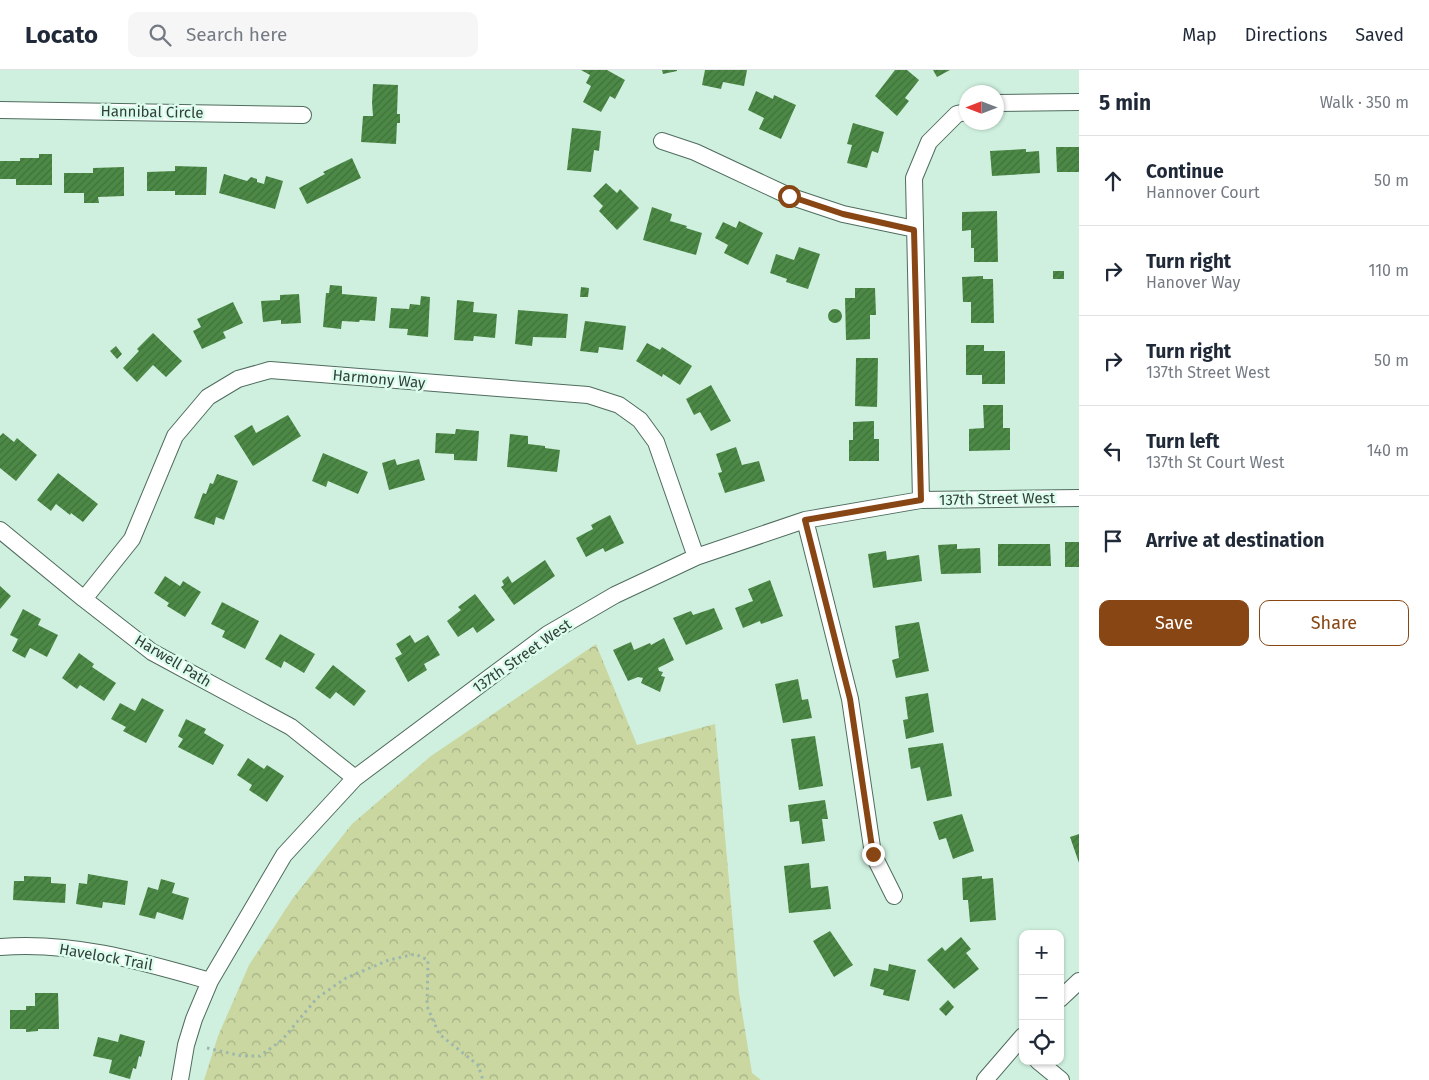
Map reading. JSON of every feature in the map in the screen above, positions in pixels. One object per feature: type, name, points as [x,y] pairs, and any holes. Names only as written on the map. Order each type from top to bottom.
[{"type":"street","points":[[1004,103],[1079,102]]},
{"type":"street","name":"Hannibal Circle","points":[[0,110],[303,115]]},
{"type":"street","points":[[921,500],[914,178],[929,142],[959,114]]},
{"type":"street","points":[[662,141],[695,152],[798,199],[843,214],[914,230]]},
{"type":"street","name":"Harmony Way","points":[[84,600],[132,538],[175,436],[208,397],[238,379],[270,370],[588,396],[619,405],[640,420],[656,442],[696,557]]},
{"type":"street","name":"137th Street West","points":[[180,1080],[186,1045],[194,1019],[210,980],[284,855],[355,778],[548,634],[615,595],[696,557],[805,520],[921,500],[1079,498]]},
{"type":"street","points":[[805,520],[850,699],[873,854],[894,896]]},
{"type":"street","name":"Harwell Path","points":[[0,530],[84,600],[152,652],[291,727],[355,778]]},
{"type":"street","name":"Havelock Trail","points":[[0,947],[65,948],[119,956],[210,980]]},
{"type":"street","points":[[1064,995],[1079,981]]},
{"type":"street","points":[[985,1080],[1019,1044]]},
{"type":"street","points":[[1043,1065],[1061,1080]]},
{"type":"path","points":[[206,1048],[242,1056],[260,1056],[282,1040],[317,998],[346,978],[389,960],[415,954],[428,960],[427,1006],[439,1034],[478,1065],[484,1080]]},
{"type":"green space","points":[[596,644],[637,745],[715,724],[739,993],[752,1073],[761,1080],[204,1080],[218,1036],[249,965],[293,898],[352,824],[431,756]]},
{"type":"building","points":[[581,70],[607,70],[625,80],[615,99],[610,96],[601,112],[583,102],[591,86],[586,83],[590,75]]},
{"type":"building","points":[[662,70],[677,70],[677,71],[663,74]]},
{"type":"building","points":[[705,70],[747,70],[744,86],[723,82],[721,89],[702,85]]},
{"type":"building","points":[[895,70],[907,70],[919,80],[905,98],[909,101],[897,116],[875,96]]},
{"type":"building","points":[[933,70],[950,70],[937,77]]},
{"type":"building","points":[[373,84],[398,85],[397,114],[400,114],[400,123],[397,123],[396,144],[361,142],[363,116],[373,116]]},
{"type":"building","points":[[756,91],[773,99],[774,95],[796,105],[781,139],[759,129],[764,118],[748,110]]},
{"type":"building","points":[[853,123],[884,132],[878,153],[872,151],[867,168],[847,163],[852,145],[847,144]]},
{"type":"building","points":[[572,128],[601,131],[599,151],[594,150],[591,172],[567,170]]},
{"type":"building","points":[[1056,147],[1079,147],[1079,172],[1057,172]]},
{"type":"building","points":[[1026,149],[1026,152],[1039,151],[1040,173],[992,176],[990,151]]},
{"type":"building","points":[[39,154],[52,154],[52,185],[16,185],[16,179],[0,179],[0,161],[20,161],[20,158],[39,158]]},
{"type":"building","points":[[352,158],[361,178],[307,204],[299,188],[325,174],[323,172]]},
{"type":"building","points":[[175,166],[207,167],[206,195],[175,195],[175,191],[147,191],[147,172],[175,171]]},
{"type":"building","points":[[124,167],[124,196],[98,197],[99,203],[84,203],[84,193],[64,193],[64,173],[93,173],[93,168]]},
{"type":"building","points":[[224,174],[247,181],[251,177],[257,179],[257,182],[264,184],[266,176],[283,181],[275,209],[219,193]]},
{"type":"building","points":[[606,183],[617,193],[620,189],[639,208],[617,230],[599,211],[603,206],[593,196]]},
{"type":"building","points":[[652,207],[672,214],[670,221],[702,233],[696,255],[643,240]]},
{"type":"building","points":[[997,211],[998,262],[974,262],[974,248],[971,248],[971,230],[962,231],[962,212]]},
{"type":"building","points":[[739,221],[763,233],[748,265],[724,253],[728,245],[715,238],[723,222],[736,228]]},
{"type":"building","points":[[799,247],[820,254],[808,289],[786,282],[787,279],[770,273],[776,254],[794,260]]},
{"type":"building","points":[[1053,271],[1064,271],[1064,279],[1053,279]]},
{"type":"building","points":[[983,276],[983,279],[993,279],[994,323],[971,323],[971,302],[963,302],[962,277]]},
{"type":"building","points":[[330,285],[342,286],[342,294],[377,297],[375,321],[342,321],[341,329],[323,327],[326,293],[329,293]]},
{"type":"building","points":[[581,287],[589,288],[588,297],[580,297]]},
{"type":"building","points":[[855,288],[875,288],[876,315],[870,315],[870,339],[846,340],[845,298],[855,298]]},
{"type":"building","points":[[299,294],[301,323],[281,324],[281,320],[263,322],[261,301],[280,300],[280,295]]},
{"type":"building","points":[[421,296],[430,297],[428,337],[407,335],[408,329],[389,328],[391,308],[409,309],[410,304],[420,305]]},
{"type":"building","points":[[457,300],[474,302],[473,312],[497,314],[495,338],[474,336],[473,341],[454,340]]},
{"type":"building","points":[[233,302],[243,323],[223,332],[226,338],[202,349],[193,331],[201,327],[197,319]]},
{"type":"building","points":[[835,309],[840,311],[842,316],[840,321],[835,323],[830,321],[828,316],[830,311]]},
{"type":"building","points":[[518,310],[568,314],[566,338],[533,337],[532,346],[515,344]]},
{"type":"building","points":[[585,321],[626,326],[623,350],[599,347],[598,353],[580,351]]},
{"type":"building","points":[[153,333],[182,361],[166,377],[153,365],[137,382],[123,368],[139,351],[137,349]]},
{"type":"building","points":[[647,343],[660,350],[662,347],[692,366],[680,385],[663,374],[662,377],[636,361]]},
{"type":"building","points":[[966,345],[984,345],[984,351],[1005,351],[1005,384],[982,384],[982,375],[966,375]]},
{"type":"building","points":[[116,346],[122,354],[117,359],[110,351]]},
{"type":"building","points":[[856,358],[878,358],[877,407],[855,406]]},
{"type":"building","points":[[711,385],[731,421],[711,431],[700,412],[694,415],[686,399]]},
{"type":"building","points":[[983,405],[1003,405],[1003,428],[1010,428],[1010,450],[969,451],[969,429],[984,428]]},
{"type":"building","points":[[288,415],[301,436],[253,466],[234,436],[252,425],[256,433]]},
{"type":"building","points":[[874,421],[874,439],[879,439],[879,461],[849,461],[849,440],[853,440],[853,422]]},
{"type":"building","points":[[456,429],[479,431],[477,461],[454,460],[454,454],[435,453],[436,433],[455,434]]},
{"type":"building","points":[[3,433],[14,442],[17,438],[37,455],[16,481],[0,468],[0,436]]},
{"type":"building","points":[[510,434],[528,436],[528,444],[560,450],[557,472],[507,467]]},
{"type":"building","points":[[736,447],[742,465],[759,461],[765,481],[725,493],[718,473],[722,472],[716,454]]},
{"type":"building","points":[[323,453],[368,472],[358,494],[328,481],[326,487],[312,481]]},
{"type":"building","points":[[395,459],[397,465],[419,459],[425,480],[389,490],[382,463]]},
{"type":"building","points":[[58,473],[98,504],[83,522],[56,504],[51,511],[37,500]]},
{"type":"building","points":[[217,474],[238,481],[224,520],[216,517],[214,525],[194,518],[203,493],[206,494],[210,483],[213,484]]},
{"type":"building","points":[[610,515],[624,543],[605,552],[603,548],[586,557],[576,538],[593,529],[591,525]]},
{"type":"building","points":[[1065,542],[1079,542],[1079,567],[1065,567]]},
{"type":"building","points":[[957,544],[957,549],[980,548],[981,573],[941,574],[938,545]]},
{"type":"building","points":[[998,544],[1050,544],[1051,566],[998,566]]},
{"type":"building","points":[[886,551],[887,560],[919,555],[922,581],[873,588],[868,554]]},
{"type":"building","points":[[545,560],[555,576],[514,605],[501,587],[504,585],[502,581],[508,576],[512,583]]},
{"type":"building","points":[[165,576],[180,586],[183,581],[201,592],[185,617],[167,606],[169,603],[154,593]]},
{"type":"building","points":[[770,580],[783,616],[761,624],[760,621],[743,628],[735,608],[753,601],[748,589]]},
{"type":"building","points":[[0,586],[11,596],[0,609]]},
{"type":"building","points":[[475,594],[495,620],[477,633],[473,627],[458,637],[447,621],[461,610],[458,607]]},
{"type":"building","points":[[222,602],[259,621],[245,649],[222,637],[225,631],[211,624]]},
{"type":"building","points":[[714,608],[723,629],[686,645],[673,618],[691,611],[693,615]]},
{"type":"building","points":[[23,609],[41,619],[38,625],[58,635],[47,657],[30,648],[25,658],[12,651],[18,639],[10,635]]},
{"type":"building","points":[[919,622],[929,671],[896,678],[892,660],[899,658],[895,626]]},
{"type":"building","points":[[280,634],[315,654],[304,673],[284,661],[281,668],[265,659]]},
{"type":"building","points":[[410,635],[415,643],[428,635],[440,655],[424,664],[427,670],[408,682],[395,658],[402,654],[396,644]]},
{"type":"building","points":[[664,638],[674,660],[658,668],[659,671],[663,672],[661,676],[665,677],[660,692],[641,683],[643,678],[638,677],[628,681],[613,650],[631,642],[634,650],[650,643],[651,645]]},
{"type":"building","points":[[79,653],[94,664],[92,667],[116,683],[104,701],[80,685],[77,689],[62,678]]},
{"type":"building","points":[[333,665],[366,691],[354,706],[336,692],[330,699],[315,688]]},
{"type":"building","points":[[798,679],[802,700],[808,699],[812,718],[783,723],[775,684]]},
{"type":"building","points":[[928,693],[934,732],[906,739],[903,720],[908,719],[905,697]]},
{"type":"building","points":[[142,698],[164,710],[146,743],[123,731],[126,727],[111,719],[120,703],[135,711]]},
{"type":"building","points":[[186,719],[206,729],[204,733],[224,745],[213,765],[178,747],[183,739],[178,736]]},
{"type":"building","points":[[815,736],[823,786],[799,790],[791,739]]},
{"type":"building","points":[[943,743],[952,796],[927,801],[920,767],[911,769],[908,748]]},
{"type":"building","points":[[248,758],[264,769],[267,765],[284,776],[267,802],[249,790],[252,785],[237,775]]},
{"type":"building","points":[[825,800],[828,819],[822,819],[825,841],[802,844],[799,821],[790,822],[788,805]]},
{"type":"building","points":[[962,814],[974,851],[953,859],[946,838],[939,840],[933,822]]},
{"type":"building","points":[[1079,834],[1079,863],[1070,837]]},
{"type":"building","points":[[809,863],[811,888],[828,886],[831,909],[789,913],[784,866]]},
{"type":"building","points":[[88,874],[128,881],[125,905],[103,902],[102,908],[76,904],[79,883],[87,884]]},
{"type":"building","points":[[24,876],[51,877],[51,883],[66,884],[65,903],[13,900],[14,881],[24,881]]},
{"type":"building","points":[[982,876],[982,879],[993,878],[996,920],[970,922],[968,900],[963,900],[962,878]]},
{"type":"building","points":[[161,879],[175,883],[172,893],[189,898],[183,920],[157,912],[155,919],[139,915],[148,887],[158,890]]},
{"type":"building","points":[[830,931],[853,965],[834,977],[813,941]]},
{"type":"building","points":[[961,937],[971,949],[966,953],[979,969],[954,989],[927,960],[942,947],[945,951]]},
{"type":"building","points":[[889,964],[916,970],[909,1001],[883,995],[884,990],[870,986],[874,968],[888,971]]},
{"type":"building","points":[[35,993],[58,993],[59,1029],[38,1029],[38,1031],[26,1032],[26,1029],[10,1029],[10,1010],[26,1010],[26,1006],[35,1006]]},
{"type":"building","points":[[948,1000],[954,1007],[946,1016],[939,1009]]},
{"type":"building","points":[[120,1034],[145,1041],[141,1057],[139,1056],[136,1069],[133,1068],[130,1079],[109,1073],[112,1060],[93,1056],[98,1037],[118,1042]]},
{"type":"route","points":[[789,196],[843,214],[914,230],[921,500],[805,520],[850,699],[873,854]]}]
